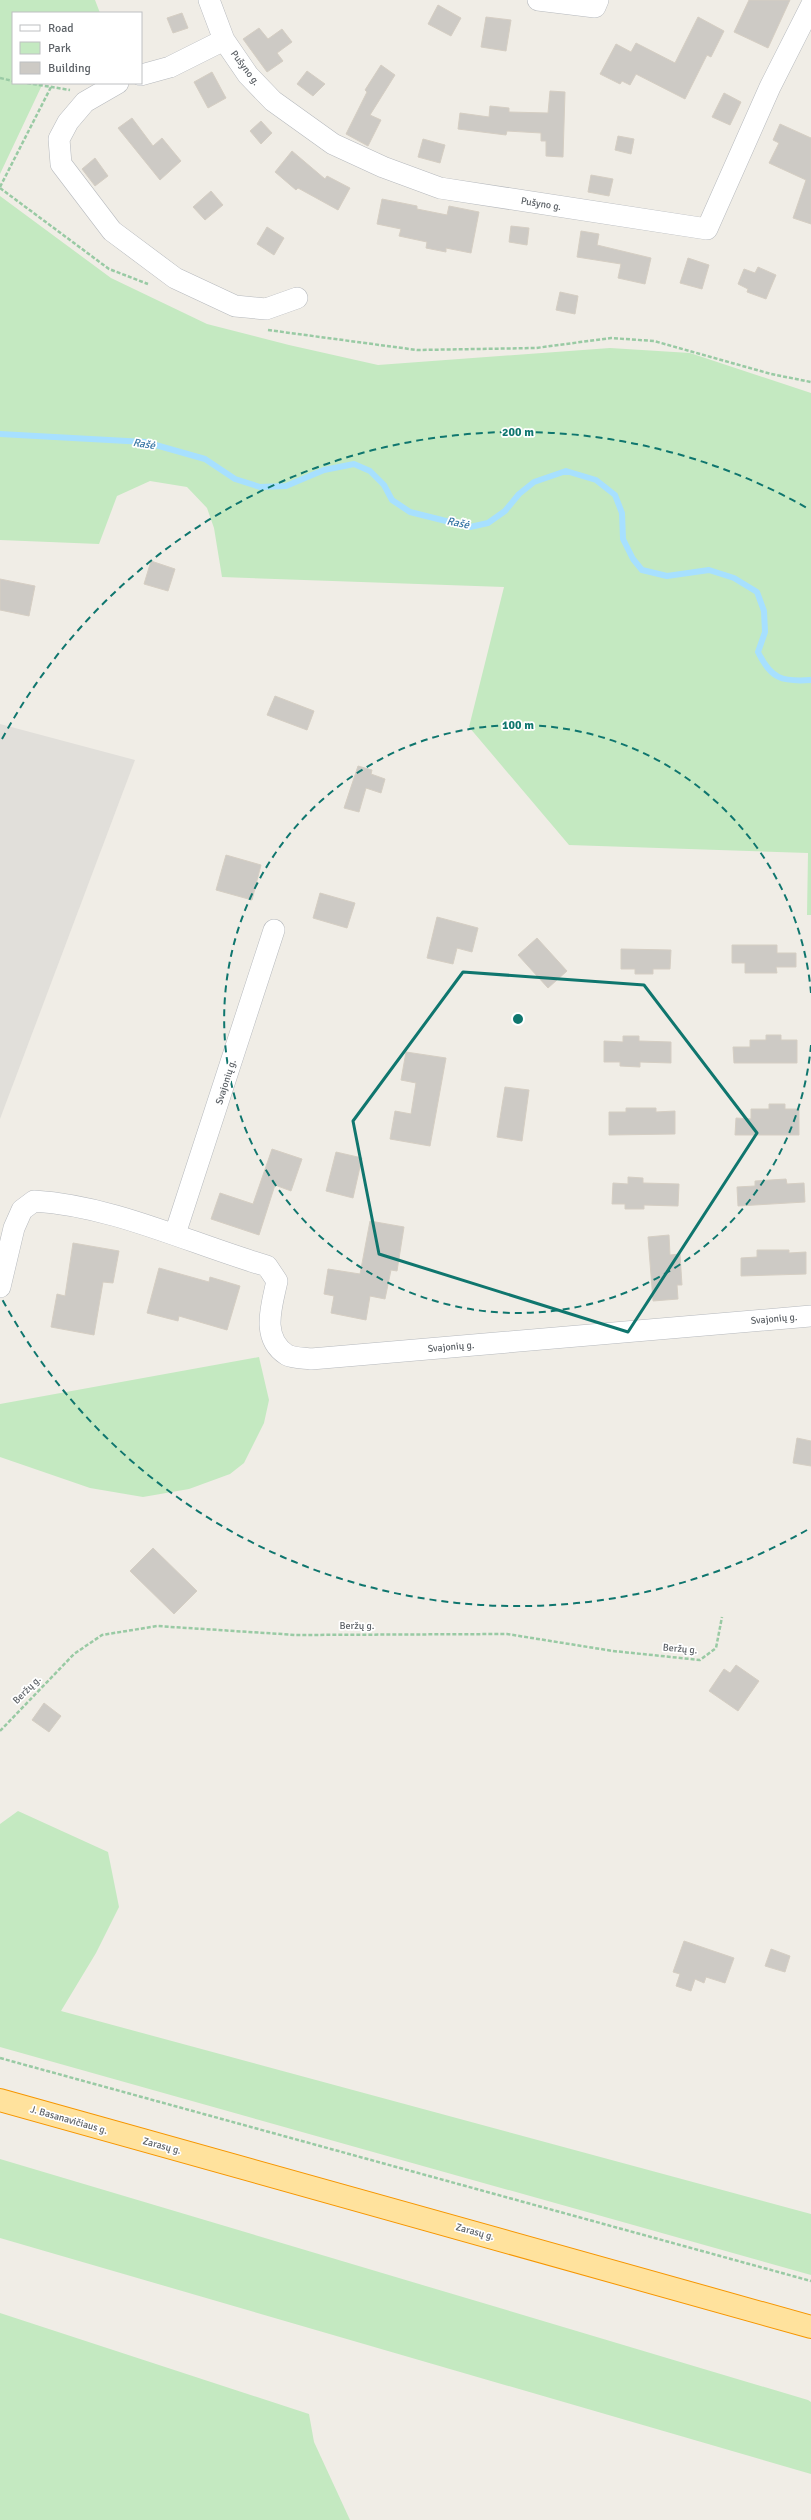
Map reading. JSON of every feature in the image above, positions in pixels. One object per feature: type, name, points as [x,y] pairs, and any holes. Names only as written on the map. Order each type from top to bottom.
[{"type":"highway","name":"J. Basanavičiaus g.","points":[[0,2100],[138,2140]]},
{"type":"highway","name":"Zarasų g.","points":[[138,2140],[811,2327]]},
{"type":"street","name":"Pušyno g.","points":[[209,0],[224,40],[248,75],[273,101],[333,144],[383,167],[440,188],[707,229],[770,87],[811,6]]},
{"type":"street","points":[[538,0],[595,7],[598,0]]},
{"type":"street","points":[[142,75],[170,67],[224,40]]},
{"type":"street","points":[[116,84],[85,102],[68,122],[59,139],[61,164],[112,231],[175,278],[235,306],[266,309],[297,298]]},
{"type":"street","name":"Svajonių g.","points":[[175,1234],[274,930]]},
{"type":"street","name":"Svajonių g.","points":[[0,1287],[14,1228],[22,1210],[34,1201],[61,1202],[175,1234],[222,1253],[267,1266],[277,1281],[269,1325],[273,1341],[287,1355],[311,1359],[811,1316]]},
{"type":"path","points":[[0,78],[12,81]]},
{"type":"path","points":[[33,84],[98,95]]},
{"type":"path","points":[[51,87],[0,187],[110,269],[154,287]]},
{"type":"path","points":[[264,329],[314,338],[417,350],[536,348],[611,338],[654,341],[771,374],[811,382]]},
{"type":"path","name":"Beržų g.","points":[[0,1731],[74,1654],[102,1635],[157,1626],[296,1634],[507,1634],[613,1650],[700,1660],[716,1648],[722,1617]]},
{"type":"path","points":[[0,2058],[811,2281]]},
{"type":"highlighted area","points":[[463,972],[644,985],[757,1133],[628,1332],[379,1254],[353,1121]]},
{"type":"shaded area","points":[[0,724],[135,760],[0,1119]]},
{"type":"green space","points":[[0,0],[95,0],[100,12],[12,12],[12,84],[43,84],[0,174]]},
{"type":"green space","points":[[0,196],[111,278],[207,324],[289,345],[378,365],[610,348],[690,353],[811,393],[811,915],[807,915],[808,853],[569,845],[469,727],[504,587],[222,577],[214,528],[207,508],[187,487],[150,481],[117,496],[99,544],[0,540]]},
{"type":"green space","points":[[259,1357],[269,1400],[264,1423],[244,1463],[230,1474],[189,1489],[143,1497],[90,1488],[0,1457],[0,1404]]},
{"type":"green space","points":[[18,1811],[108,1852],[119,1907],[96,1953],[61,2011],[811,2214],[811,2275],[0,2047],[0,1824]]},
{"type":"green space","points":[[0,2159],[808,2400],[811,2402],[811,2474],[0,2238]]},
{"type":"green space","points":[[0,2313],[309,2414],[314,2442],[350,2520],[0,2520]]},
{"type":"building","points":[[749,0],[790,0],[768,48],[734,32]]},
{"type":"building","points":[[438,5],[461,18],[451,36],[428,24]]},
{"type":"building","points":[[182,13],[188,28],[173,33],[167,18]]},
{"type":"building","points":[[486,17],[511,20],[506,51],[481,47]]},
{"type":"building","points":[[698,17],[724,31],[711,57],[707,55],[685,99],[636,74],[630,85],[622,81],[620,84],[600,74],[616,44],[631,52],[636,43],[675,63]]},
{"type":"building","points":[[259,28],[268,39],[282,29],[292,42],[277,53],[283,61],[267,72],[243,39]]},
{"type":"building","points":[[381,65],[395,75],[370,115],[381,120],[368,146],[346,134],[367,92],[365,90]]},
{"type":"building","points":[[307,71],[325,84],[313,96],[297,84]]},
{"type":"building","points":[[212,72],[226,98],[208,108],[194,82]]},
{"type":"building","points":[[550,91],[565,92],[563,157],[546,156],[546,141],[541,141],[541,133],[507,131],[506,135],[458,129],[460,113],[489,117],[490,106],[509,108],[509,112],[548,113]]},
{"type":"building","points":[[724,93],[741,102],[730,125],[712,117]]},
{"type":"building","points":[[132,118],[153,146],[162,138],[181,161],[160,180],[118,128]]},
{"type":"building","points":[[261,121],[272,133],[261,144],[250,131]]},
{"type":"building","points":[[780,124],[811,138],[811,224],[793,218],[806,180],[769,163],[779,143],[773,140]]},
{"type":"building","points":[[618,136],[634,139],[631,154],[615,150]]},
{"type":"building","points":[[423,139],[445,145],[440,163],[418,157]]},
{"type":"building","points":[[292,151],[325,179],[327,176],[350,188],[338,210],[298,188],[296,190],[275,172]]},
{"type":"building","points":[[95,158],[108,176],[95,186],[82,169]]},
{"type":"building","points":[[591,175],[613,179],[609,196],[588,192]]},
{"type":"building","points":[[211,191],[223,205],[205,220],[193,207]]},
{"type":"building","points":[[382,199],[417,206],[417,209],[447,215],[449,206],[479,212],[471,253],[446,248],[446,252],[426,248],[427,242],[399,236],[401,229],[377,224]]},
{"type":"building","points":[[511,226],[529,228],[527,245],[509,242]]},
{"type":"building","points":[[267,227],[284,238],[274,255],[257,244]]},
{"type":"building","points":[[581,231],[599,234],[597,245],[651,258],[645,284],[618,278],[621,264],[577,257]]},
{"type":"building","points":[[688,258],[709,265],[702,289],[680,283]]},
{"type":"building","points":[[758,267],[776,275],[766,299],[747,292],[748,289],[738,284],[744,269],[755,273]]},
{"type":"building","points":[[560,292],[578,296],[575,314],[556,310]]},
{"type":"building","points":[[151,561],[175,569],[168,591],[144,584]]},
{"type":"building","points":[[0,579],[35,586],[29,616],[0,610]]},
{"type":"building","points":[[275,696],[314,711],[307,730],[267,715]]},
{"type":"building","points":[[358,766],[372,770],[371,774],[385,779],[381,793],[366,788],[359,812],[344,808]]},
{"type":"building","points":[[226,855],[261,865],[252,900],[216,890]]},
{"type":"building","points":[[320,893],[355,903],[347,928],[313,918]]},
{"type":"building","points":[[437,917],[478,928],[472,952],[457,948],[453,964],[427,958]]},
{"type":"building","points":[[537,938],[567,971],[548,988],[518,955]]},
{"type":"building","points":[[732,945],[777,945],[777,953],[796,953],[796,967],[776,967],[777,973],[745,973],[745,963],[732,963]]},
{"type":"building","points":[[621,949],[671,950],[670,969],[653,969],[653,974],[635,974],[635,969],[621,969]]},
{"type":"building","points":[[766,1035],[781,1035],[781,1040],[797,1040],[797,1063],[734,1063],[733,1047],[750,1047],[750,1040],[766,1040]]},
{"type":"building","points":[[623,1036],[639,1036],[639,1041],[671,1042],[671,1063],[640,1062],[640,1067],[620,1066],[620,1062],[604,1062],[604,1041],[623,1042]]},
{"type":"building","points":[[406,1052],[446,1058],[430,1146],[390,1139],[395,1111],[411,1114],[416,1083],[401,1080]]},
{"type":"building","points":[[505,1087],[529,1090],[522,1141],[497,1137]]},
{"type":"building","points":[[769,1104],[785,1104],[785,1109],[799,1109],[799,1135],[735,1135],[736,1118],[751,1119],[751,1109],[769,1109]]},
{"type":"building","points":[[626,1108],[656,1108],[656,1112],[675,1111],[675,1134],[609,1135],[609,1112],[626,1112]]},
{"type":"building","points":[[272,1149],[302,1159],[291,1191],[275,1185],[259,1235],[211,1219],[220,1193],[253,1204]]},
{"type":"building","points":[[336,1152],[362,1158],[353,1198],[326,1191]]},
{"type":"building","points":[[628,1177],[643,1178],[643,1183],[679,1184],[678,1206],[644,1205],[644,1209],[625,1209],[625,1204],[612,1204],[613,1183],[628,1184]]},
{"type":"building","points":[[786,1179],[787,1184],[804,1183],[805,1202],[738,1206],[737,1187],[755,1186],[755,1181]]},
{"type":"building","points":[[370,1221],[404,1227],[397,1271],[391,1270],[385,1299],[370,1296],[366,1320],[331,1313],[334,1296],[324,1294],[328,1269],[360,1274]]},
{"type":"building","points":[[669,1235],[670,1255],[680,1254],[682,1285],[677,1285],[678,1299],[653,1301],[648,1237]]},
{"type":"building","points":[[73,1243],[119,1251],[113,1283],[103,1282],[94,1335],[51,1327],[57,1294],[65,1296]]},
{"type":"building","points":[[757,1250],[789,1250],[789,1253],[806,1252],[806,1274],[741,1276],[741,1258],[757,1257]]},
{"type":"building","points":[[159,1268],[209,1282],[210,1277],[240,1286],[227,1330],[179,1316],[178,1321],[147,1313]]},
{"type":"building","points":[[797,1438],[811,1441],[811,1466],[793,1463]]},
{"type":"building","points":[[153,1548],[197,1591],[174,1614],[130,1571]]},
{"type":"building","points":[[736,1665],[759,1681],[738,1711],[709,1691],[724,1669],[730,1673]]},
{"type":"building","points":[[44,1703],[61,1716],[49,1732],[32,1720]]},
{"type":"building","points":[[684,1941],[734,1958],[725,1983],[706,1977],[704,1983],[695,1979],[691,1991],[676,1986],[680,1974],[673,1972]]},
{"type":"building","points":[[771,1949],[790,1956],[785,1972],[765,1966]]},
{"type":"waterway","name":"Rašė","points":[[0,434],[145,442],[205,459],[235,479],[260,487],[286,486],[324,470],[354,464],[370,471],[384,485],[392,500],[410,512],[470,527],[488,523],[505,511],[519,494],[534,482],[566,471],[596,480],[615,495],[622,513],[623,539],[633,559],[642,570],[667,576],[709,570],[734,578],[757,592],[764,611],[765,632],[758,652],[763,661],[778,677],[792,680],[811,680]]}]
